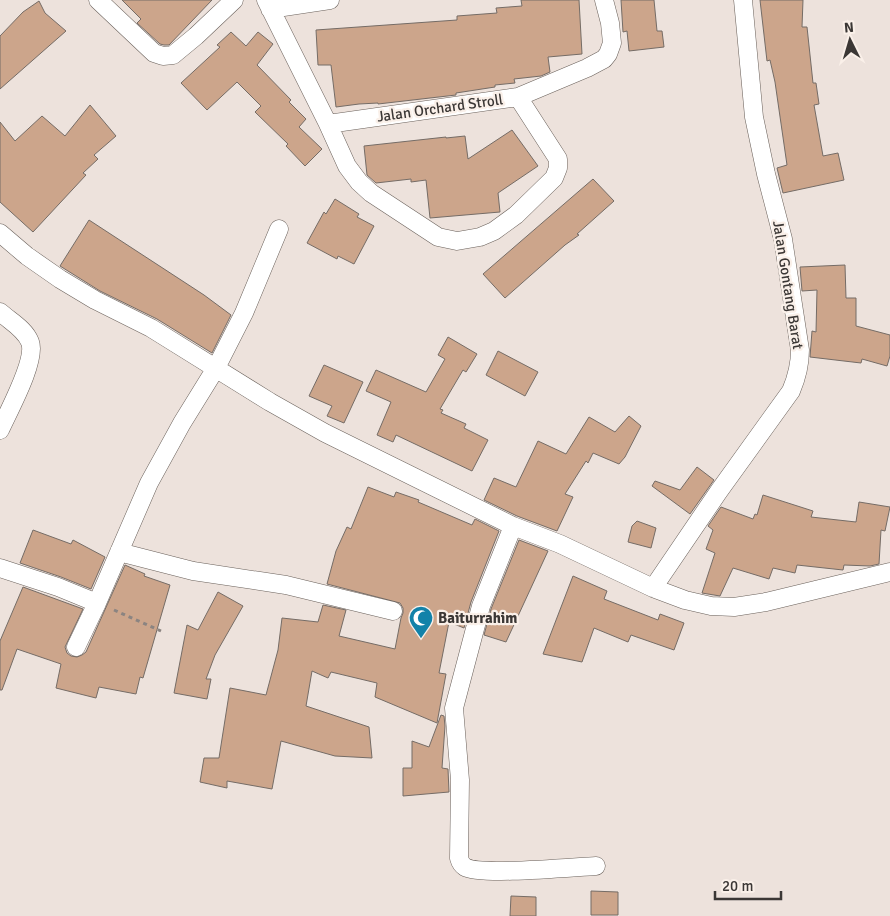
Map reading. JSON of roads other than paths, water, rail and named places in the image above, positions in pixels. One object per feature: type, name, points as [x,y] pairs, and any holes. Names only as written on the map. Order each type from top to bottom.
[{"type":"street","points":[[98,0],[154,53],[163,56],[173,55],[234,0]]},
{"type":"street","points":[[328,124],[268,4],[330,0]]},
{"type":"street","points":[[518,97],[604,59],[612,43],[610,23],[604,0]]},
{"type":"street","name":"Jalan Gontang Barat","points":[[653,588],[791,391],[797,378],[800,363],[800,350],[783,239],[766,174],[754,117],[744,0]]},
{"type":"street","name":"Jalan Orchard Stroll","points":[[518,97],[552,148],[558,159],[558,168],[554,178],[516,215],[494,231],[457,242],[438,237],[371,193],[359,182],[347,166],[328,124],[518,97]]},
{"type":"street","points":[[76,647],[98,603],[149,483],[165,452],[216,368],[244,313],[279,229]]},
{"type":"street","points":[[0,233],[27,256],[60,279],[95,300],[151,328],[270,402],[326,433],[513,526],[560,544],[653,588],[685,600],[711,606],[734,606],[766,602],[890,572]]},
{"type":"street","points":[[0,312],[22,331],[31,344],[31,356],[25,377],[0,430]]},
{"type":"street","points":[[513,526],[481,606],[454,708],[460,780],[459,858],[466,868],[487,872],[596,866]]},
{"type":"street","points":[[119,552],[193,571],[286,585],[393,611]]},
{"type":"street","points":[[0,568],[58,587],[98,603]]},
{"type":"place","name":"Baiturrahim","points":[[421,639]]}]
